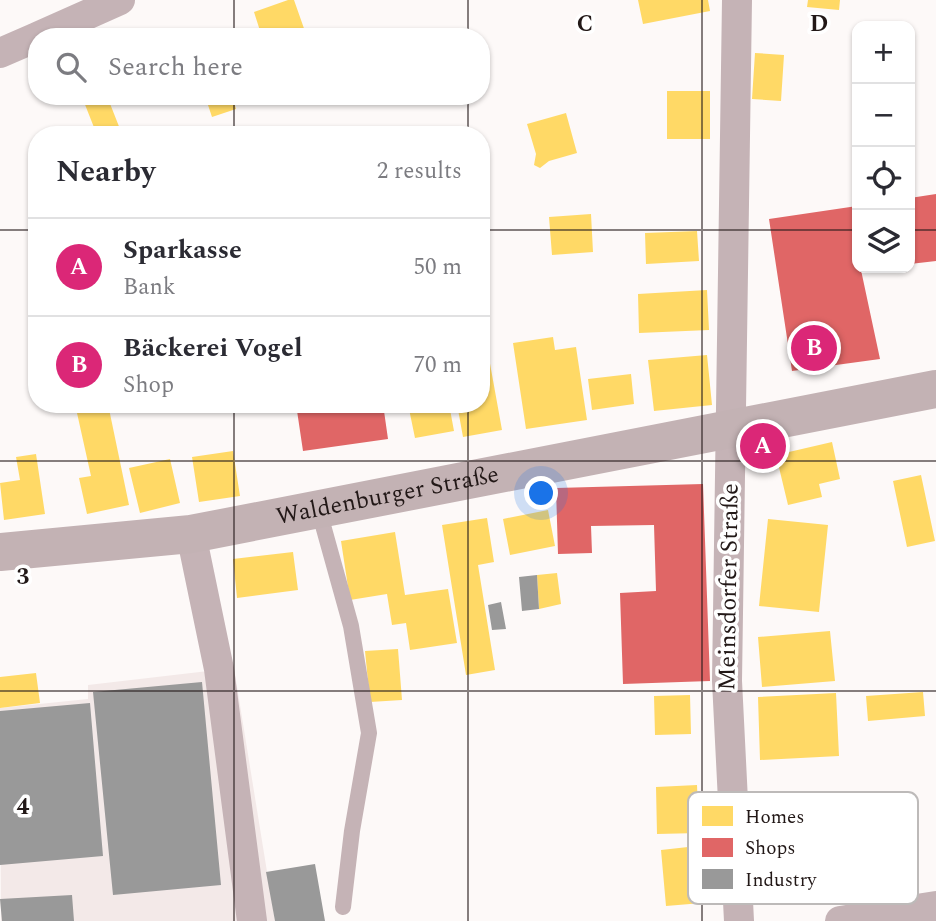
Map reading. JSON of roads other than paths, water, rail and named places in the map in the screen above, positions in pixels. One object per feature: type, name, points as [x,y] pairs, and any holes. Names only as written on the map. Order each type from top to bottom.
[{"type":"main road","name":"Waldenburger Straße","points":[[0,552],[191,534],[936,389]]},
{"type":"street","points":[[57,28],[120,0]]},
{"type":"street","name":"Meinsdorfer Straße","points":[[733,792],[727,681],[737,0]]},
{"type":"street","points":[[0,53],[28,41]]},
{"type":"street","points":[[191,534],[219,669],[252,921]]},
{"type":"street","points":[[840,921],[936,905]]},
{"type":"lane","points":[[319,511],[351,626],[369,733],[352,831],[344,907]]},
{"type":"place","name":"Bäckerei Vogel","points":[[814,348]]},
{"type":"place","name":"Sparkasse","points":[[763,446]]}]
